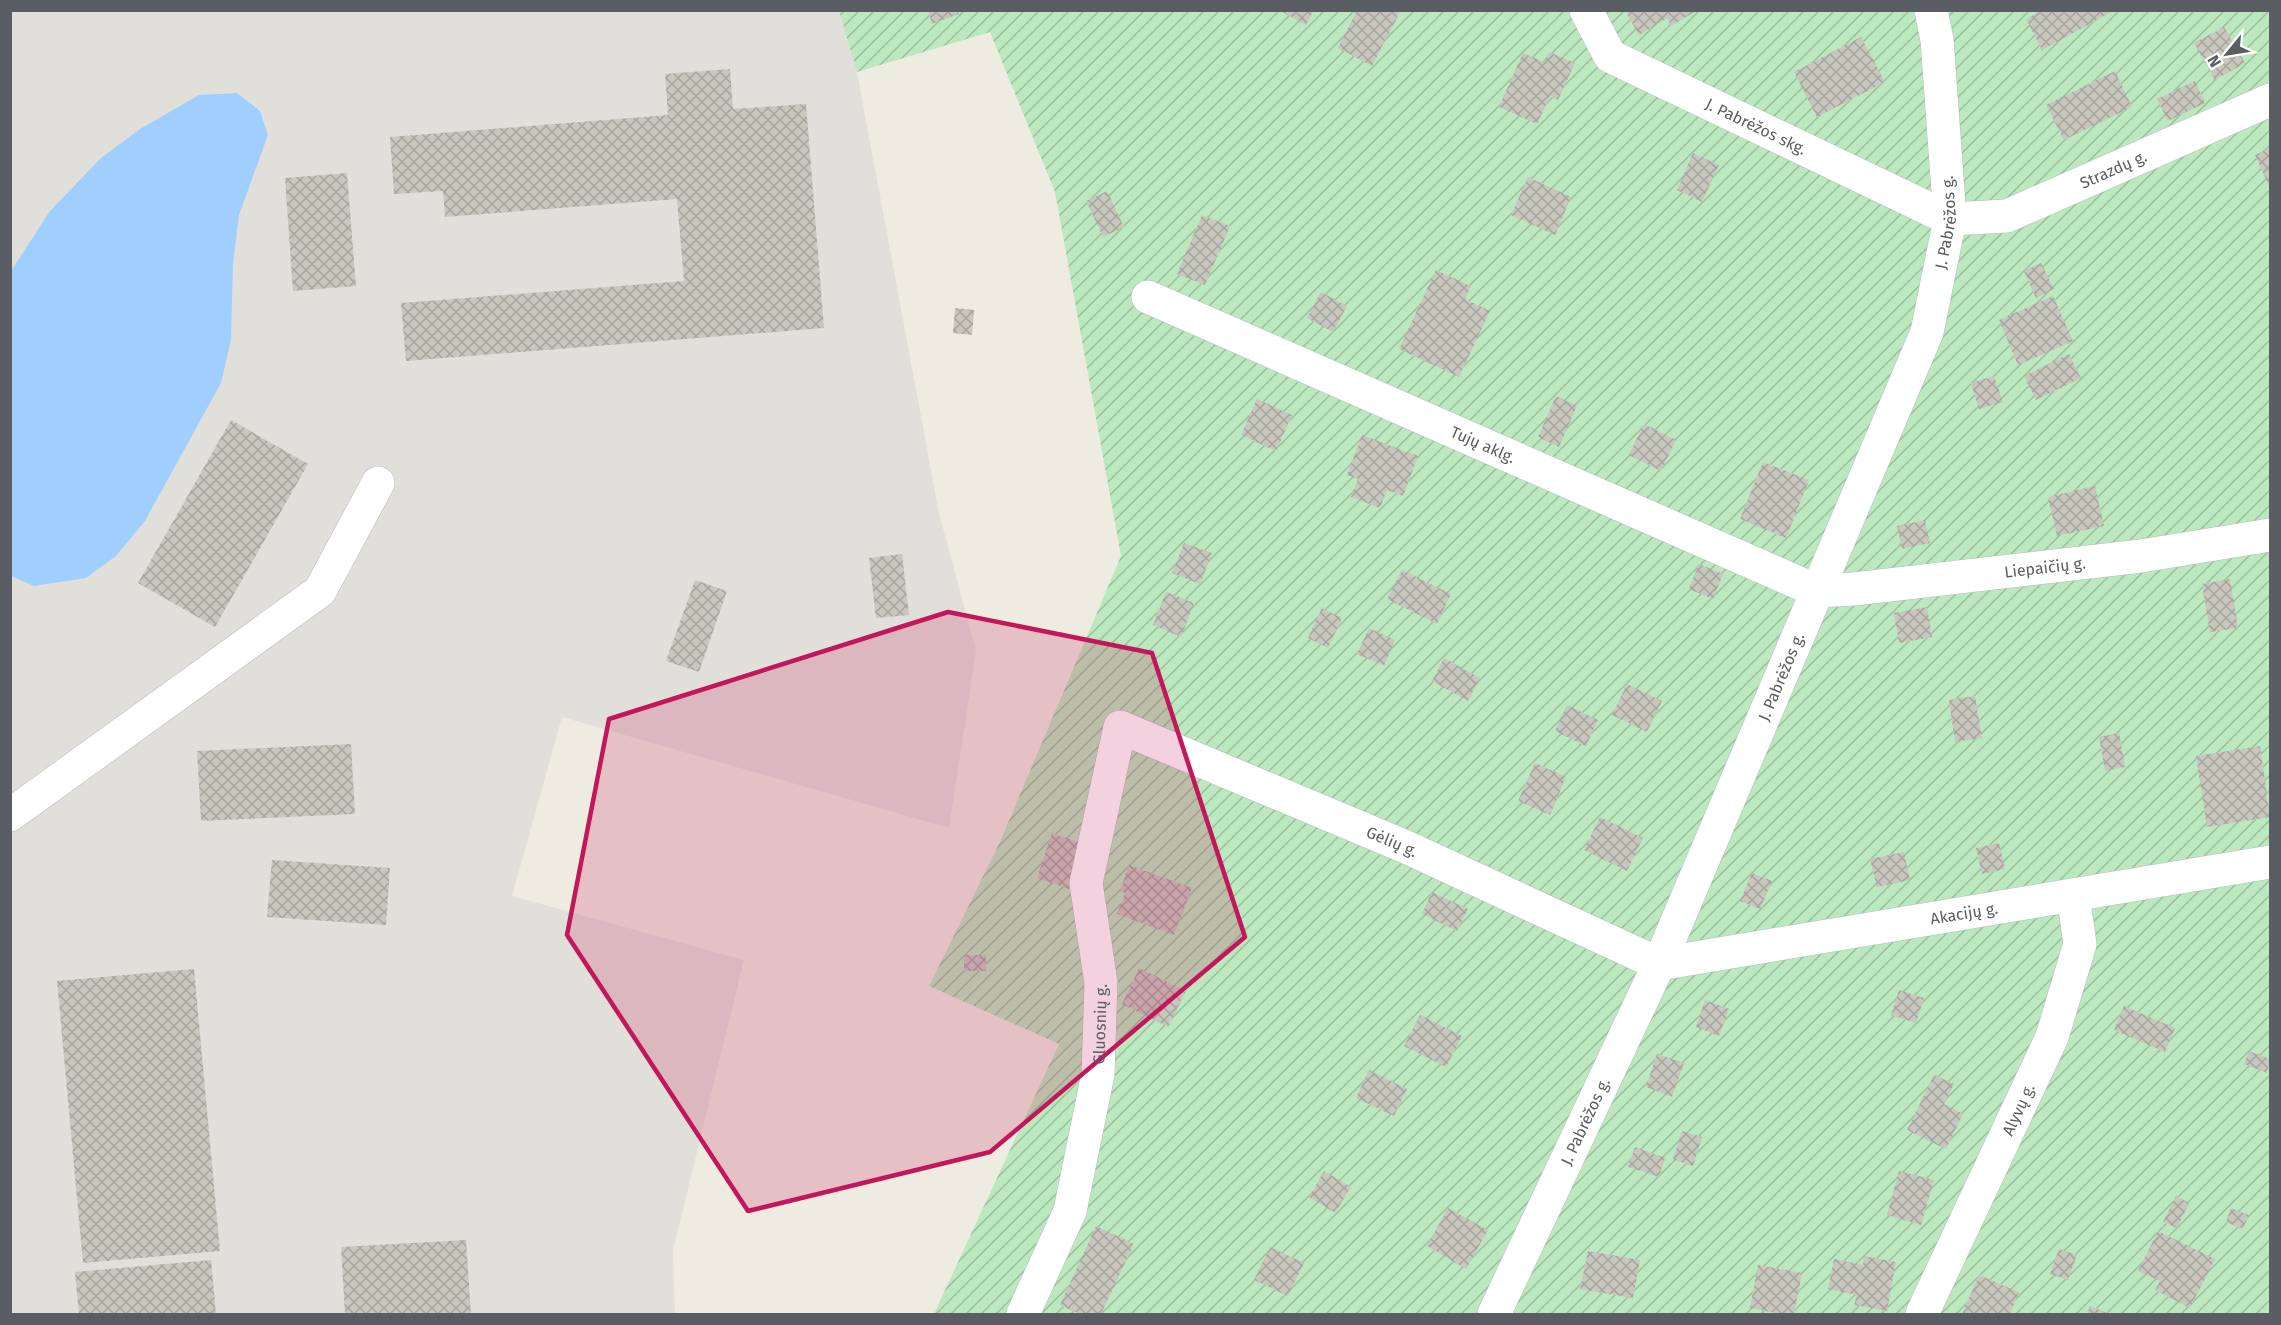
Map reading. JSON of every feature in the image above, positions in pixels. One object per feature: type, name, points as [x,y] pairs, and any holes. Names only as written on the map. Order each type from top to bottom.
[{"type":"street","name":"J. Pabrėžos skg.","points":[[1586,10],[1610,56],[1950,219]]},
{"type":"street","name":"J. Pabrėžos g.","points":[[1494,1314],[1659,964],[1927,332],[1950,219],[1937,40],[1931,10]]},
{"type":"street","name":"Strazdų g.","points":[[1950,219],[2007,216],[2271,100]]},
{"type":"street","name":"Tujų aklg.","points":[[1148,297],[1817,591]]},
{"type":"street","points":[[10,815],[320,591],[378,483]]},
{"type":"street","name":"Liepaičių g.","points":[[1817,591],[1854,589],[2141,556],[2271,535]]},
{"type":"street","name":"Gėlių g.","points":[[1120,727],[1406,847],[1659,964]]},
{"type":"street","name":"Gluosnių g.","points":[[1023,1314],[1070,1210],[1098,1074],[1101,983],[1086,883],[1120,727]]},
{"type":"street","name":"Akacijų g.","points":[[1659,964],[2271,862]]},
{"type":"street","name":"Alyvų g.","points":[[1922,1314],[2052,1037],[2080,944],[2073,895]]},
{"type":"highlighted area","points":[[948,612],[1152,653],[1245,937],[990,1152],[748,1211],[567,935],[609,719]]},
{"type":"shaded area","points":[[10,11],[839,11],[857,72],[939,513],[976,651],[949,828],[562,717],[512,896],[744,960],[673,1250],[675,1314],[11,1314]]},
{"type":"green space","points":[[839,11],[2270,11],[2270,1314],[934,1314],[1059,1044],[929,986],[999,844],[1121,556],[1055,192],[990,32],[857,72]]},
{"type":"water","points":[[237,93],[260,111],[268,135],[239,215],[233,264],[231,340],[221,383],[145,521],[116,556],[86,578],[34,586],[11,576],[11,271],[50,211],[101,158],[140,129],[199,95]]},
{"type":"building","points":[[928,10],[958,10],[959,14],[932,24]]},
{"type":"building","points":[[1279,10],[1314,10],[1306,25]]},
{"type":"building","points":[[1357,10],[1401,10],[1372,66],[1338,48]]},
{"type":"building","points":[[1625,10],[1698,10],[1671,26],[1667,18],[1639,35]]},
{"type":"building","points":[[2036,10],[2115,10],[2042,50],[2026,19],[2037,13]]},
{"type":"building","points":[[2224,27],[2245,63],[2215,80],[2194,43]]},
{"type":"building","points":[[1861,37],[1885,82],[1817,117],[1794,72]]},
{"type":"building","points":[[1549,52],[1575,63],[1558,100],[1550,96],[1537,124],[1499,107],[1523,53],[1544,62]]},
{"type":"building","points":[[730,69],[733,109],[806,104],[824,328],[406,361],[401,303],[684,281],[677,199],[445,217],[443,191],[394,194],[390,137],[668,115],[665,74]]},
{"type":"building","points":[[2115,71],[2132,107],[2064,140],[2046,105]]},
{"type":"building","points":[[2195,81],[2205,103],[2168,121],[2157,99]]},
{"type":"building","points":[[2270,148],[2270,188],[2255,155]]},
{"type":"building","points":[[1693,153],[1719,165],[1702,202],[1677,190]]},
{"type":"building","points":[[347,173],[356,286],[293,291],[285,178]]},
{"type":"building","points":[[1528,177],[1571,197],[1555,235],[1511,215]]},
{"type":"building","points":[[1107,191],[1124,227],[1103,237],[1086,201]]},
{"type":"building","points":[[1202,215],[1230,226],[1205,285],[1177,274]]},
{"type":"building","points":[[2041,263],[2054,289],[2036,298],[2024,271]]},
{"type":"building","points":[[1436,270],[1471,286],[1465,299],[1490,311],[1459,377],[1399,349]]},
{"type":"building","points":[[1321,292],[1347,306],[1333,332],[1307,318]]},
{"type":"building","points":[[2053,296],[2073,341],[2018,365],[1999,320]]},
{"type":"building","points":[[955,308],[974,310],[972,335],[953,333]]},
{"type":"building","points":[[2069,354],[2081,378],[2036,400],[2024,376]]},
{"type":"building","points":[[1994,376],[2003,402],[1979,409],[1971,383]]},
{"type":"building","points":[[1556,396],[1577,406],[1559,447],[1538,437]]},
{"type":"building","points":[[1257,399],[1292,415],[1276,451],[1241,435]]},
{"type":"building","points":[[231,420],[308,464],[215,627],[138,583]]},
{"type":"building","points":[[1644,424],[1676,440],[1661,471],[1629,455]]},
{"type":"building","points":[[1362,435],[1418,456],[1403,496],[1387,490],[1380,508],[1351,497],[1358,479],[1347,475]]},
{"type":"building","points":[[1763,462],[1809,480],[1786,538],[1740,519]]},
{"type":"building","points":[[2095,486],[2104,526],[2057,536],[2048,497]]},
{"type":"building","points":[[1925,520],[1930,543],[1902,549],[1897,526]]},
{"type":"building","points":[[1184,543],[1212,553],[1200,584],[1172,573]]},
{"type":"building","points":[[902,554],[909,615],[876,618],[869,558]]},
{"type":"building","points":[[1699,564],[1723,574],[1713,599],[1689,589]]},
{"type":"building","points":[[1402,570],[1451,594],[1437,624],[1387,599]]},
{"type":"building","points":[[2230,579],[2238,628],[2210,632],[2202,584]]},
{"type":"building","points":[[695,580],[727,591],[699,672],[666,661]]},
{"type":"building","points":[[1166,592],[1194,603],[1181,637],[1153,625]]},
{"type":"building","points":[[1927,607],[1932,637],[1899,643],[1894,613]]},
{"type":"building","points":[[1322,608],[1342,618],[1328,648],[1308,638]]},
{"type":"building","points":[[1369,628],[1395,640],[1384,666],[1357,654]]},
{"type":"building","points":[[1444,658],[1480,678],[1468,701],[1432,681]]},
{"type":"building","points":[[1627,684],[1662,701],[1647,732],[1612,715]]},
{"type":"building","points":[[1975,696],[1982,738],[1955,742],[1949,700]]},
{"type":"building","points":[[1567,705],[1598,720],[1586,746],[1555,731]]},
{"type":"building","points":[[2119,733],[2125,767],[2105,771],[2099,737]]},
{"type":"building","points":[[351,744],[355,814],[201,821],[197,751]]},
{"type":"building","points":[[2260,746],[2270,817],[2207,827],[2196,756]]},
{"type":"building","points":[[1535,763],[1566,777],[1550,815],[1518,801]]},
{"type":"building","points":[[1600,817],[1643,838],[1627,871],[1584,850]]},
{"type":"building","points":[[1052,833],[1084,844],[1069,889],[1037,878]]},
{"type":"building","points":[[1999,843],[2005,869],[1982,874],[1976,848]]},
{"type":"building","points":[[1904,852],[1910,880],[1877,887],[1870,859]]},
{"type":"building","points":[[272,860],[390,868],[386,925],[267,917]]},
{"type":"building","points":[[1129,865],[1192,888],[1174,935],[1117,914],[1125,893],[1120,891]]},
{"type":"building","points":[[1752,873],[1772,881],[1760,909],[1740,901]]},
{"type":"building","points":[[1432,892],[1468,909],[1457,931],[1422,914]]},
{"type":"building","points":[[964,955],[986,955],[986,971],[964,971]]},
{"type":"building","points":[[1139,968],[1186,991],[1168,1027],[1122,1004]]},
{"type":"building","points":[[194,969],[220,1251],[83,1263],[57,981]]},
{"type":"building","points":[[1899,990],[1924,998],[1916,1023],[1891,1015]]},
{"type":"building","points":[[1705,1000],[1729,1009],[1719,1036],[1696,1027]]},
{"type":"building","points":[[2124,1006],[2175,1028],[2165,1052],[2114,1030]]},
{"type":"building","points":[[1420,1015],[1462,1036],[1446,1067],[1404,1046]]},
{"type":"building","points":[[2249,1051],[2270,1059],[2267,1073],[2244,1064]]},
{"type":"building","points":[[1657,1054],[1684,1063],[1672,1097],[1646,1087]]},
{"type":"building","points":[[1369,1070],[1407,1089],[1394,1116],[1356,1098]]},
{"type":"building","points":[[1934,1075],[1954,1084],[1944,1104],[1963,1114],[1946,1149],[1907,1130]]},
{"type":"building","points":[[1682,1131],[1702,1137],[1693,1166],[1673,1159]]},
{"type":"building","points":[[1635,1147],[1665,1158],[1659,1177],[1628,1167]]},
{"type":"building","points":[[1324,1171],[1351,1187],[1335,1213],[1309,1197]]},
{"type":"building","points":[[1899,1171],[1934,1180],[1921,1225],[1887,1215]]},
{"type":"building","points":[[2176,1196],[2189,1203],[2177,1228],[2163,1222]]},
{"type":"building","points":[[1448,1208],[1488,1230],[1466,1269],[1427,1246]]},
{"type":"building","points":[[2231,1208],[2249,1215],[2243,1229],[2226,1222]]},
{"type":"building","points":[[1096,1226],[1134,1244],[1101,1314],[1080,1314],[1060,1305]]},
{"type":"building","points":[[2158,1231],[2215,1259],[2190,1308],[2155,1290],[2160,1281],[2138,1271]]},
{"type":"building","points":[[466,1240],[471,1314],[345,1314],[341,1247]]},
{"type":"building","points":[[1270,1247],[1304,1263],[1288,1296],[1254,1280]]},
{"type":"building","points":[[2059,1249],[2077,1255],[2068,1280],[2050,1274]]},
{"type":"building","points":[[1588,1251],[1640,1260],[1633,1298],[1580,1289]]},
{"type":"building","points":[[1864,1256],[1896,1262],[1887,1311],[1854,1305],[1857,1295],[1828,1289],[1834,1259],[1863,1265]]},
{"type":"building","points":[[211,1260],[216,1314],[79,1314],[75,1272]]},
{"type":"building","points":[[1758,1265],[1802,1273],[1794,1314],[1750,1308]]},
{"type":"building","points":[[1979,1275],[2019,1292],[2010,1314],[1962,1314]]},
{"type":"building","points":[[2090,1306],[2109,1314],[2087,1314]]}]
